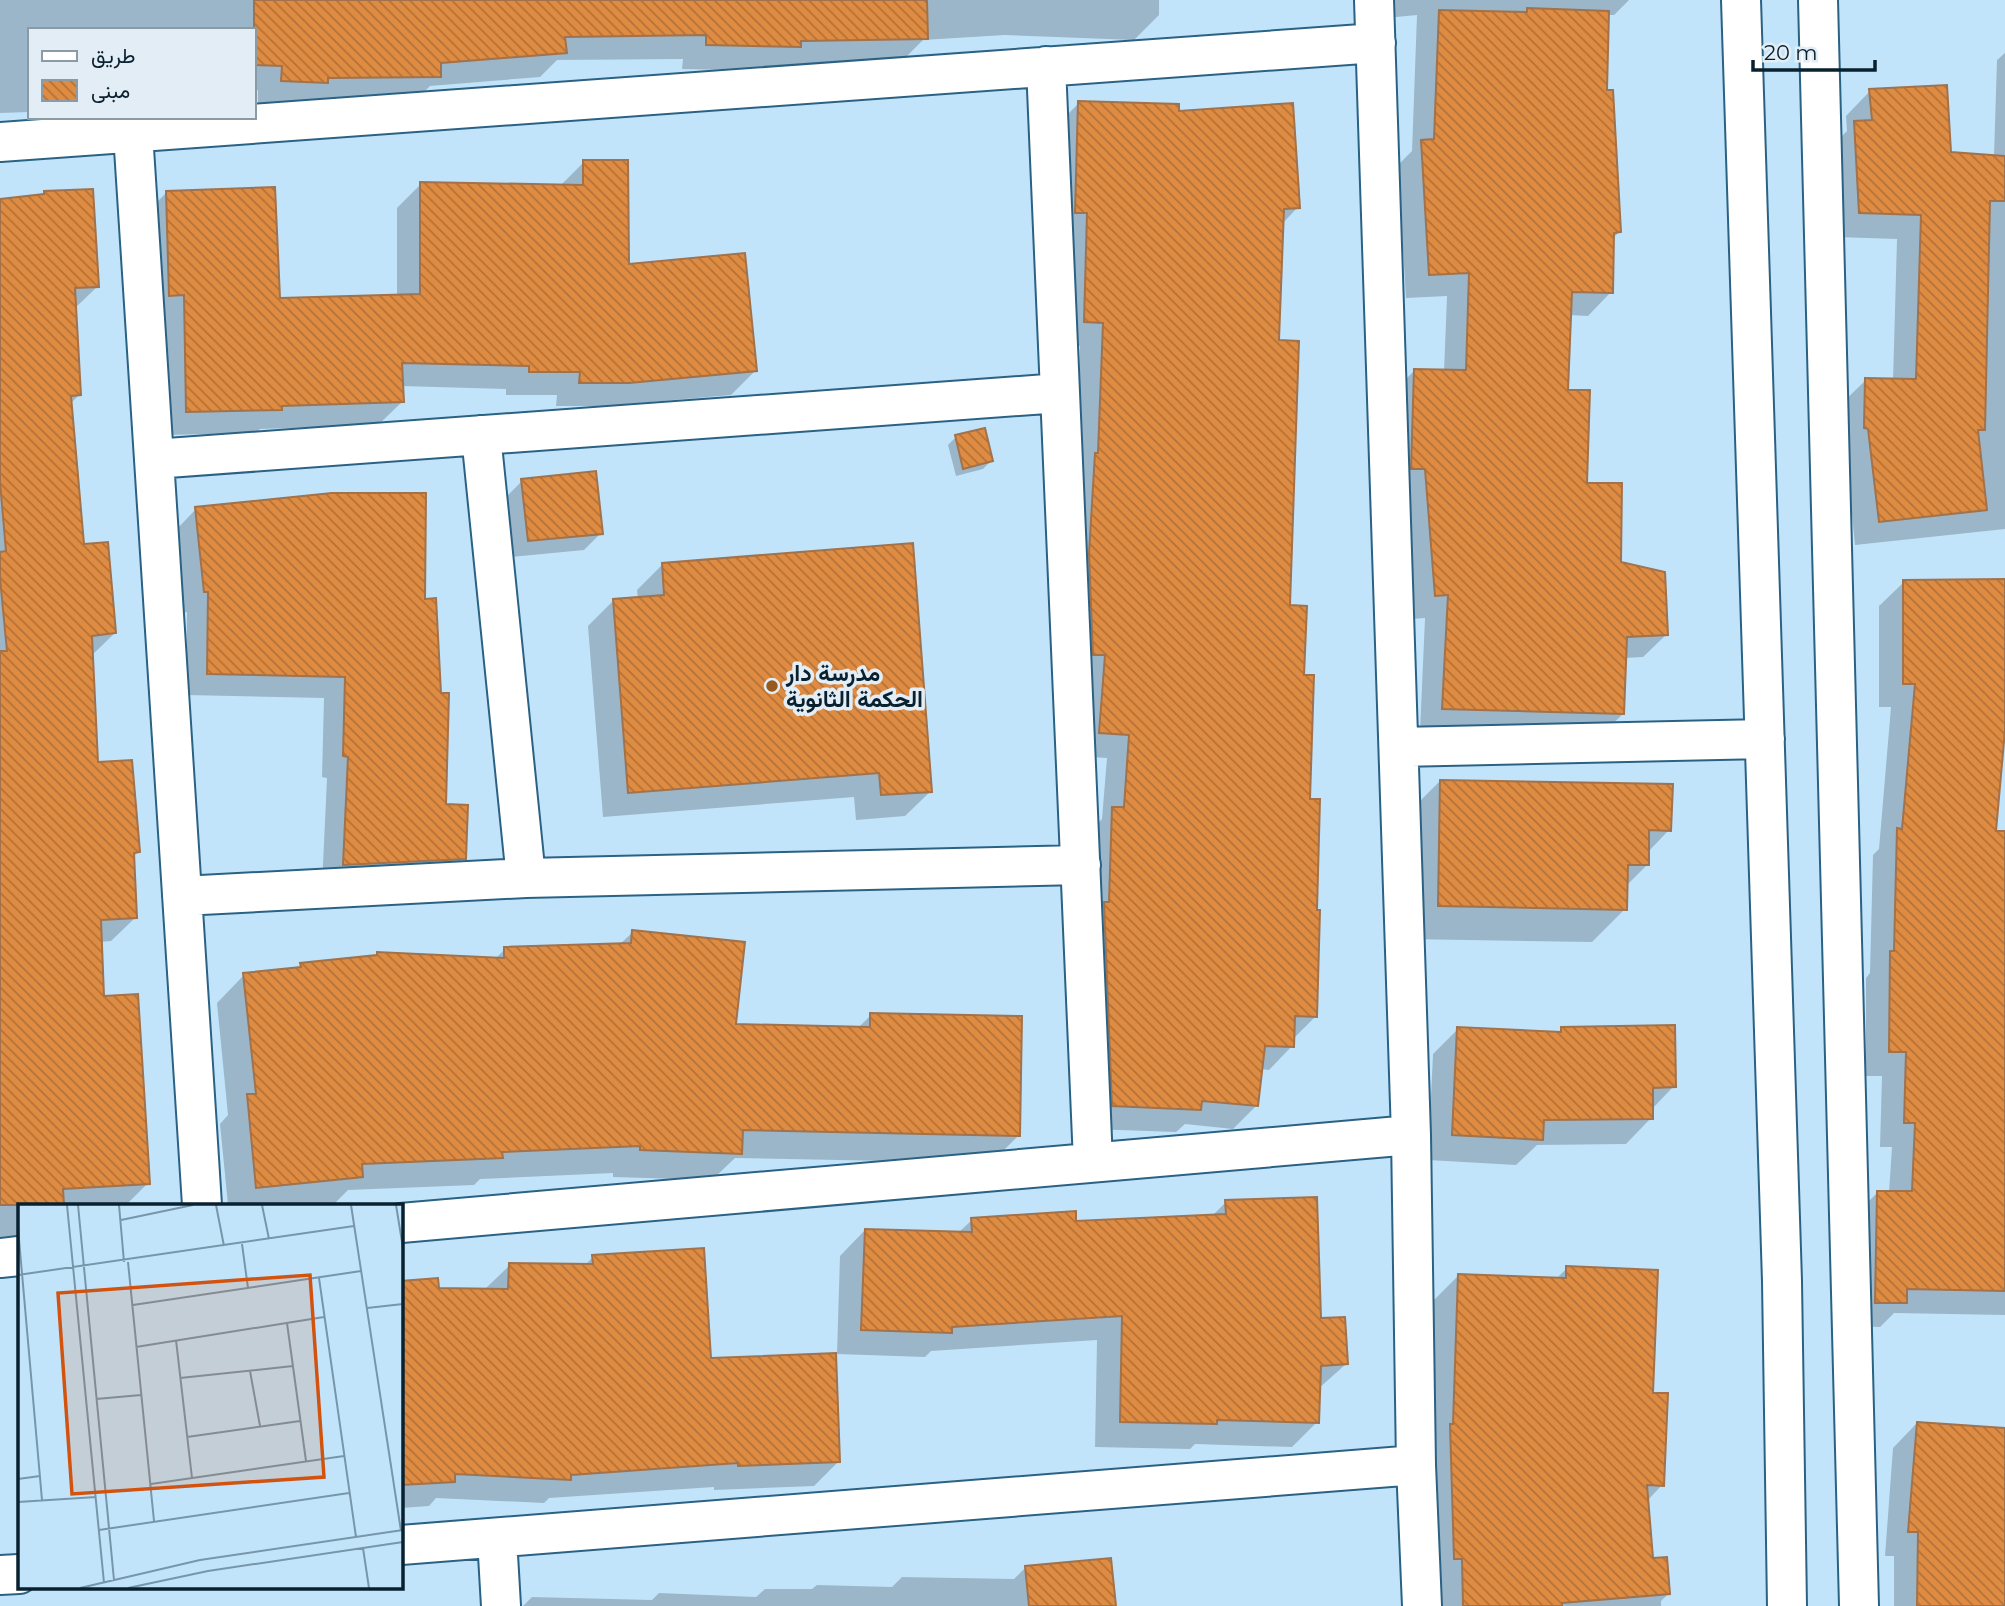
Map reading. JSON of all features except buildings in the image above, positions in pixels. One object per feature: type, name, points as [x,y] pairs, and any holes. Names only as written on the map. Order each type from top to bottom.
[{"type":"street","points":[[1374,0],[1411,1135],[1416,1465],[1422,1606]]},
{"type":"street","points":[[1741,0],[1782,1267],[1787,1606]]},
{"type":"street","points":[[1818,0],[1859,1606]]},
{"type":"street","points":[[0,142],[1376,43]]},
{"type":"street","points":[[1046,66],[1093,1162]]},
{"type":"street","points":[[133,133],[202,1204]]},
{"type":"street","points":[[154,459],[1060,393]]},
{"type":"street","points":[[481,435],[526,878]]},
{"type":"street","points":[[1399,747],[1765,739]]},
{"type":"street","points":[[182,896],[526,878],[1081,865]]},
{"type":"street","points":[[402,1223],[1411,1135]]},
{"type":"street","points":[[0,1258],[18,1256]]},
{"type":"street","points":[[402,1545],[1416,1465]]},
{"type":"street","points":[[497,1538],[501,1606]]},
{"type":"street","points":[[0,1575],[18,1574]]},
{"type":"place","name":"مدرسة دار الحكمة الثانوية","points":[[772,686]]}]
